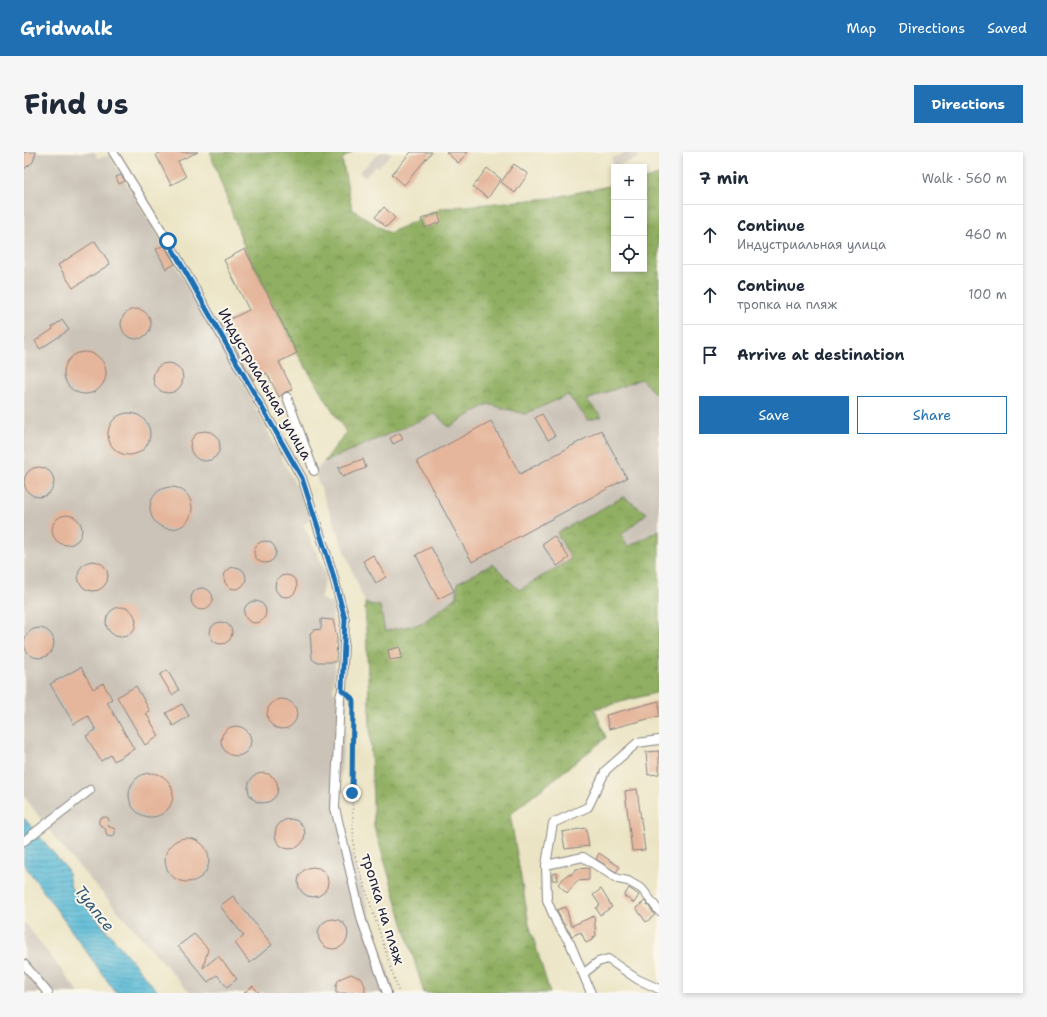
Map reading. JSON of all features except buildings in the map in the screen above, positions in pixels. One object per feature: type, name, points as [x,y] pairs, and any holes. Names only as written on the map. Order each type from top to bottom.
[{"type":"street","name":"Индустриальная улица","points":[[113,152],[168,241],[302,478],[332,571],[345,619],[335,808],[362,921],[387,993]]},
{"type":"street","points":[[287,397],[314,471]]},
{"type":"street","points":[[591,993],[570,943],[557,924],[548,900],[546,865],[553,823],[588,806],[606,770],[637,744],[659,740]]},
{"type":"street","points":[[24,842],[90,790]]},
{"type":"street","points":[[546,865],[583,857],[618,879],[628,881],[642,889],[659,911]]},
{"type":"street","points":[[583,974],[598,962],[608,959],[637,979],[659,989]]},
{"type":"street","points":[[24,964],[48,993]]},
{"type":"path","name":"тропка на пляж","points":[[341,694],[353,699],[352,793],[354,853],[399,993]]},
{"type":"shaded area","points":[[24,152],[95,152],[97,158],[110,156],[175,264],[234,367],[313,518],[303,525],[323,566],[326,576],[320,599],[333,604],[333,620],[337,638],[333,692],[347,699],[339,798],[344,832],[395,993],[190,993],[60,845],[24,796]]},
{"type":"shaded area","points":[[381,152],[392,152],[379,167],[376,166],[365,177],[359,172]]},
{"type":"shaded area","points":[[628,152],[636,152],[639,158],[622,164],[613,164],[611,158]]},
{"type":"shaded area","points":[[641,379],[655,395],[659,393],[659,530],[628,548],[621,535],[558,533],[572,559],[519,590],[457,597],[421,624],[384,631],[380,606],[365,603],[314,471],[324,462],[436,414],[450,427],[488,404],[525,414],[568,395],[587,400]]},
{"type":"shaded area","points":[[24,922],[79,993],[24,993]]},
{"type":"green space","points":[[210,152],[352,152],[342,159],[352,209],[389,233],[443,208],[551,198],[611,186],[611,272],[647,272],[647,178],[659,175],[659,393],[656,395],[641,379],[587,400],[602,417],[588,420],[568,395],[525,414],[488,404],[449,427],[435,414],[324,462],[346,432],[297,353],[245,249]]},
{"type":"green space","points":[[623,497],[647,513],[621,535],[628,547],[659,530],[659,692],[595,709],[606,738],[510,814],[529,924],[550,993],[424,993],[374,826],[365,603],[380,606],[385,631],[421,624],[457,597],[457,583],[493,564],[519,590],[571,559],[557,533]]},
{"type":"water","points":[[24,818],[67,869],[71,888],[159,993],[116,993],[24,864]]},
{"type":"route","points":[[168,241],[302,478],[332,571],[345,619],[342,690],[353,699],[352,793]]},
{"type":"water label","name":"Туапсе","points":[[95,908]]}]
